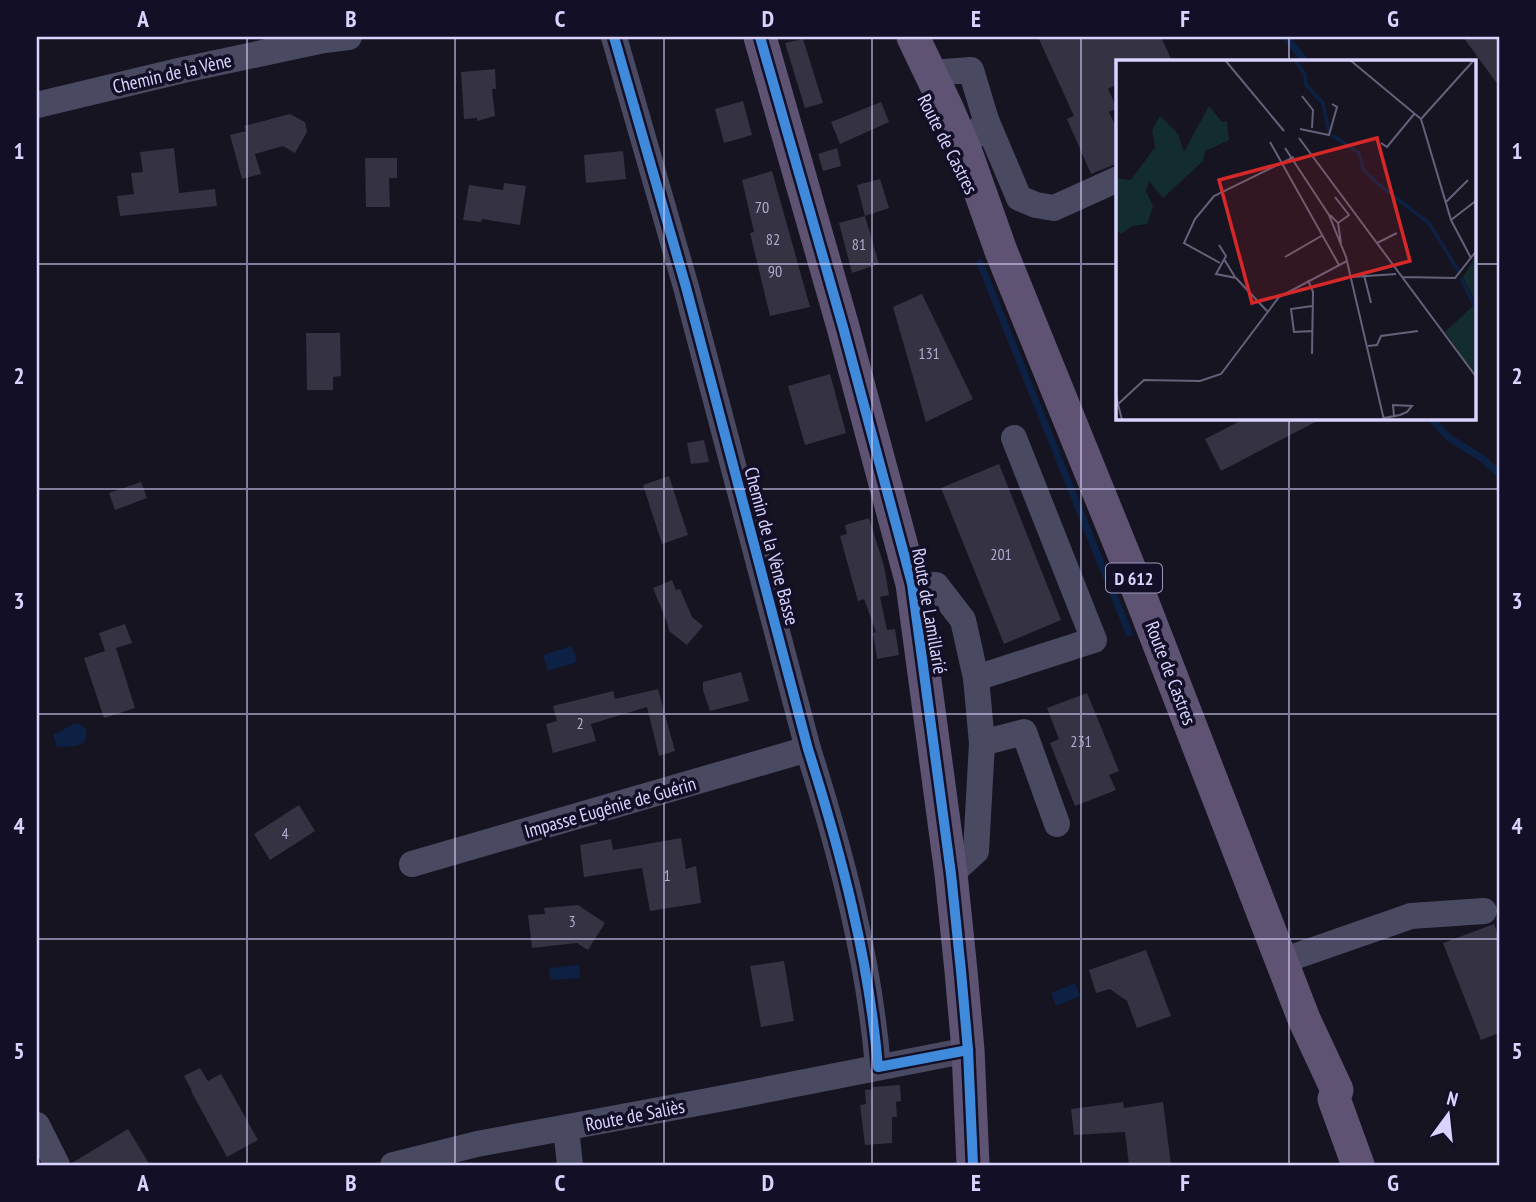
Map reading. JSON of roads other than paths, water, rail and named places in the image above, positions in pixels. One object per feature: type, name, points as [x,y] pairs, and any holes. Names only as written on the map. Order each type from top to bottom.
[{"type":"main road","name":"Route de Lamillarié","points":[[760,37],[912,584],[951,874],[965,1008],[973,1165]]},
{"type":"main road","name":"Route de Castres","points":[[896,37],[1001,251]]},
{"type":"main road","name":"Route de Castres","points":[[913,37],[966,152],[1001,251],[1132,572],[1304,1019],[1337,1090],[1334,1099],[1358,1165]]},
{"type":"street","name":"Chemin de la Vène","points":[[37,105],[183,69],[349,37]]},
{"type":"street","name":"Chemin de la Vène Basse","points":[[614,37],[686,287],[808,749],[825,804],[860,941],[874,1022],[878,1068]]},
{"type":"street","points":[[931,74],[971,70],[986,120],[1019,198],[1054,208],[1116,180]]},
{"type":"street","points":[[966,152],[986,120]]},
{"type":"street","points":[[976,678],[1094,640],[1014,438]]},
{"type":"street","points":[[912,584],[936,586],[963,620],[976,678],[982,743],[976,851],[951,874]]},
{"type":"street","points":[[982,743],[1024,732],[1057,824]]},
{"type":"street","name":"Impasse Eugénie de Guérin","points":[[412,864],[808,749]]},
{"type":"street","points":[[1282,961],[1411,916],[1484,911]]},
{"type":"street","name":"Route de Saliès","points":[[393,1165],[477,1144],[968,1050]]},
{"type":"street","points":[[37,1125],[57,1165]]},
{"type":"street","points":[[566,1128],[570,1165]]},
{"type":"water","points":[[572,646],[577,662],[548,671],[543,655]]},
{"type":"water","points":[[74,724],[86,729],[85,740],[74,746],[57,747],[53,735]]},
{"type":"water","points":[[579,965],[580,978],[551,980],[549,968]]},
{"type":"water","points":[[1075,983],[1080,996],[1056,1006],[1051,993]]},
{"type":"waterway","points":[[1286,37],[1304,60]]},
{"type":"waterway","points":[[980,263],[1129,633]]},
{"type":"waterway","points":[[1433,420],[1448,437],[1483,459],[1499,474]]}]
